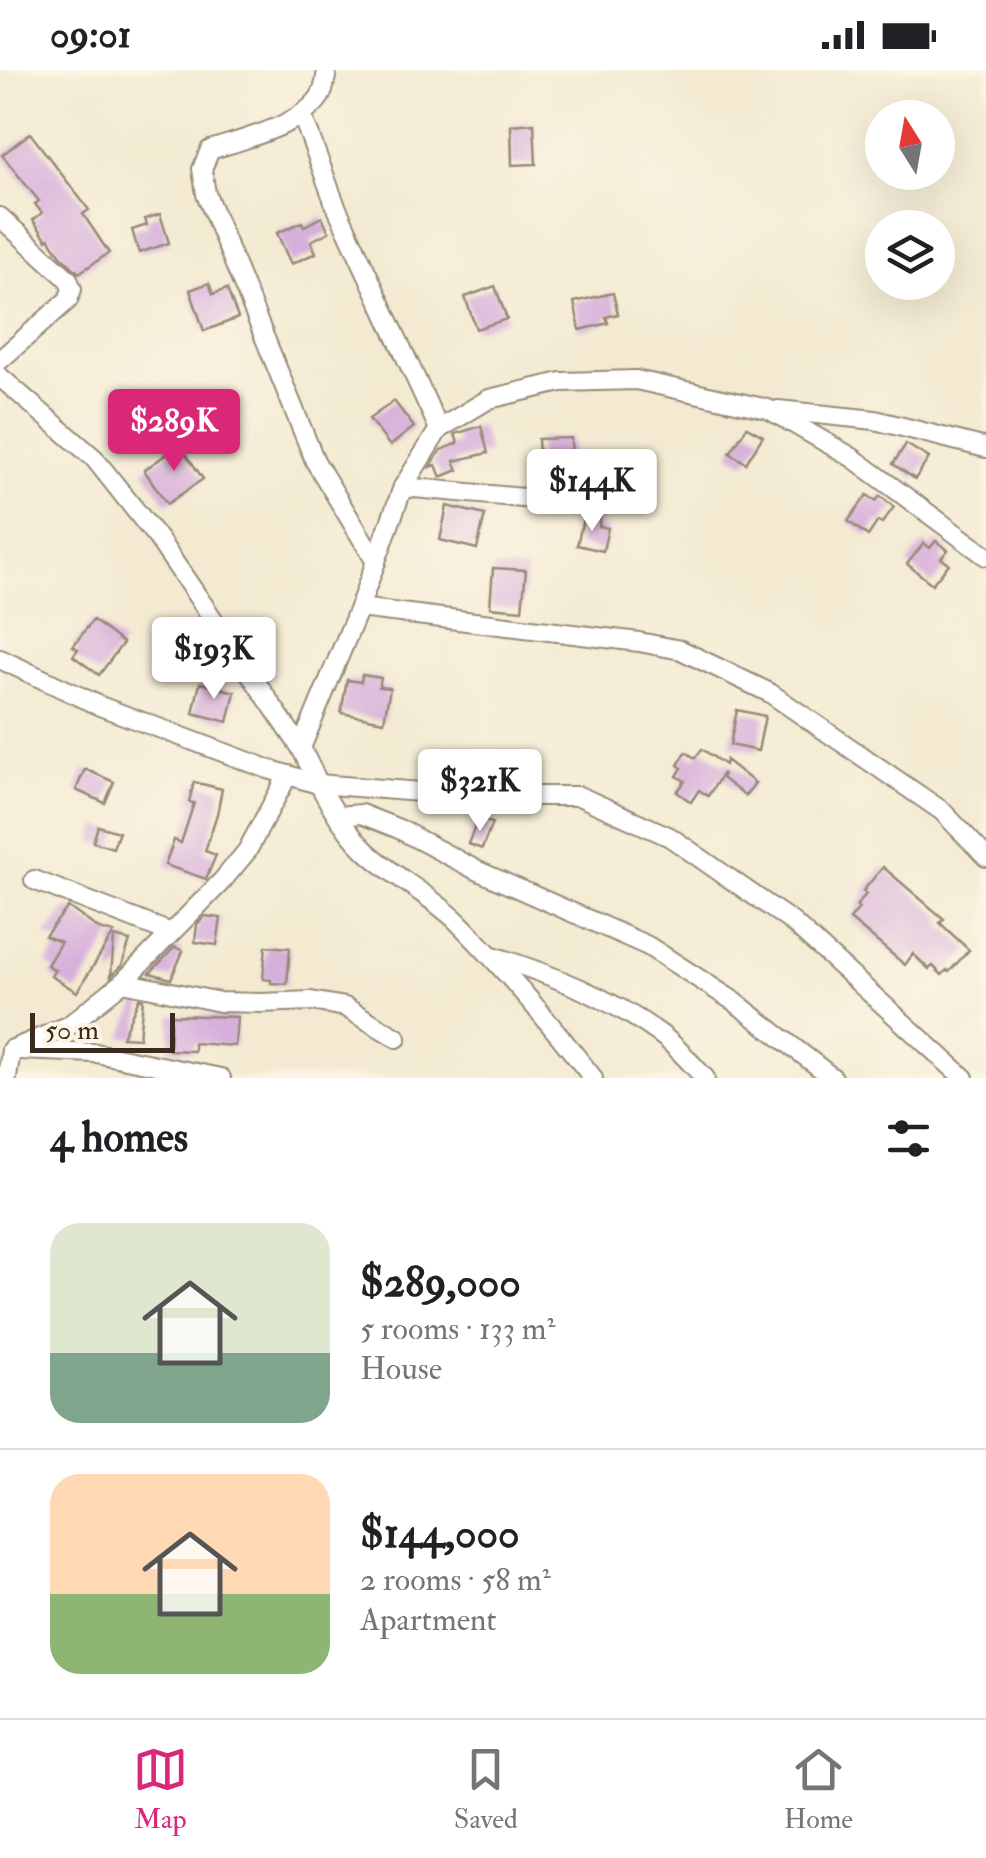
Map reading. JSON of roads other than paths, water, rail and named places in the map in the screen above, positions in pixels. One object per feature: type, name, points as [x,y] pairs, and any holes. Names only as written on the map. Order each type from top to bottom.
[{"type":"street","points":[[327,70],[321,96],[302,114],[210,150],[202,168],[206,194],[315,461],[376,562]]},
{"type":"street","points":[[302,114],[335,204],[439,429]]},
{"type":"street","points":[[0,218],[68,279],[72,289],[68,300],[0,360]]},
{"type":"street","points":[[0,377],[94,458],[159,540],[301,748],[338,816],[366,850],[454,918],[594,1078]]},
{"type":"street","points":[[301,748],[360,608],[403,487],[439,429],[489,399],[561,382],[636,380],[768,409],[875,420],[986,448]]},
{"type":"street","points":[[768,409],[853,458],[986,556]]},
{"type":"street","points":[[403,487],[589,504]]},
{"type":"street","points":[[360,608],[681,650],[786,704],[942,811],[986,857]]},
{"type":"street","points":[[0,660],[100,706],[318,784],[472,796],[579,796],[670,837],[792,922],[964,1078]]},
{"type":"street","points":[[6,1049],[68,1026],[123,982],[248,850],[288,775]]},
{"type":"street","points":[[338,816],[361,814],[399,829],[476,870],[648,946],[736,1002],[833,1078]]},
{"type":"street","points":[[34,880],[172,932]]},
{"type":"street","points":[[490,955],[602,998],[663,1036],[705,1078]]},
{"type":"street","points":[[123,982],[220,1002],[312,1001],[345,1007],[397,1038]]},
{"type":"street","points":[[6,1049],[6,1078]]},
{"type":"street","points":[[6,1049],[96,1053],[221,1078]]}]
